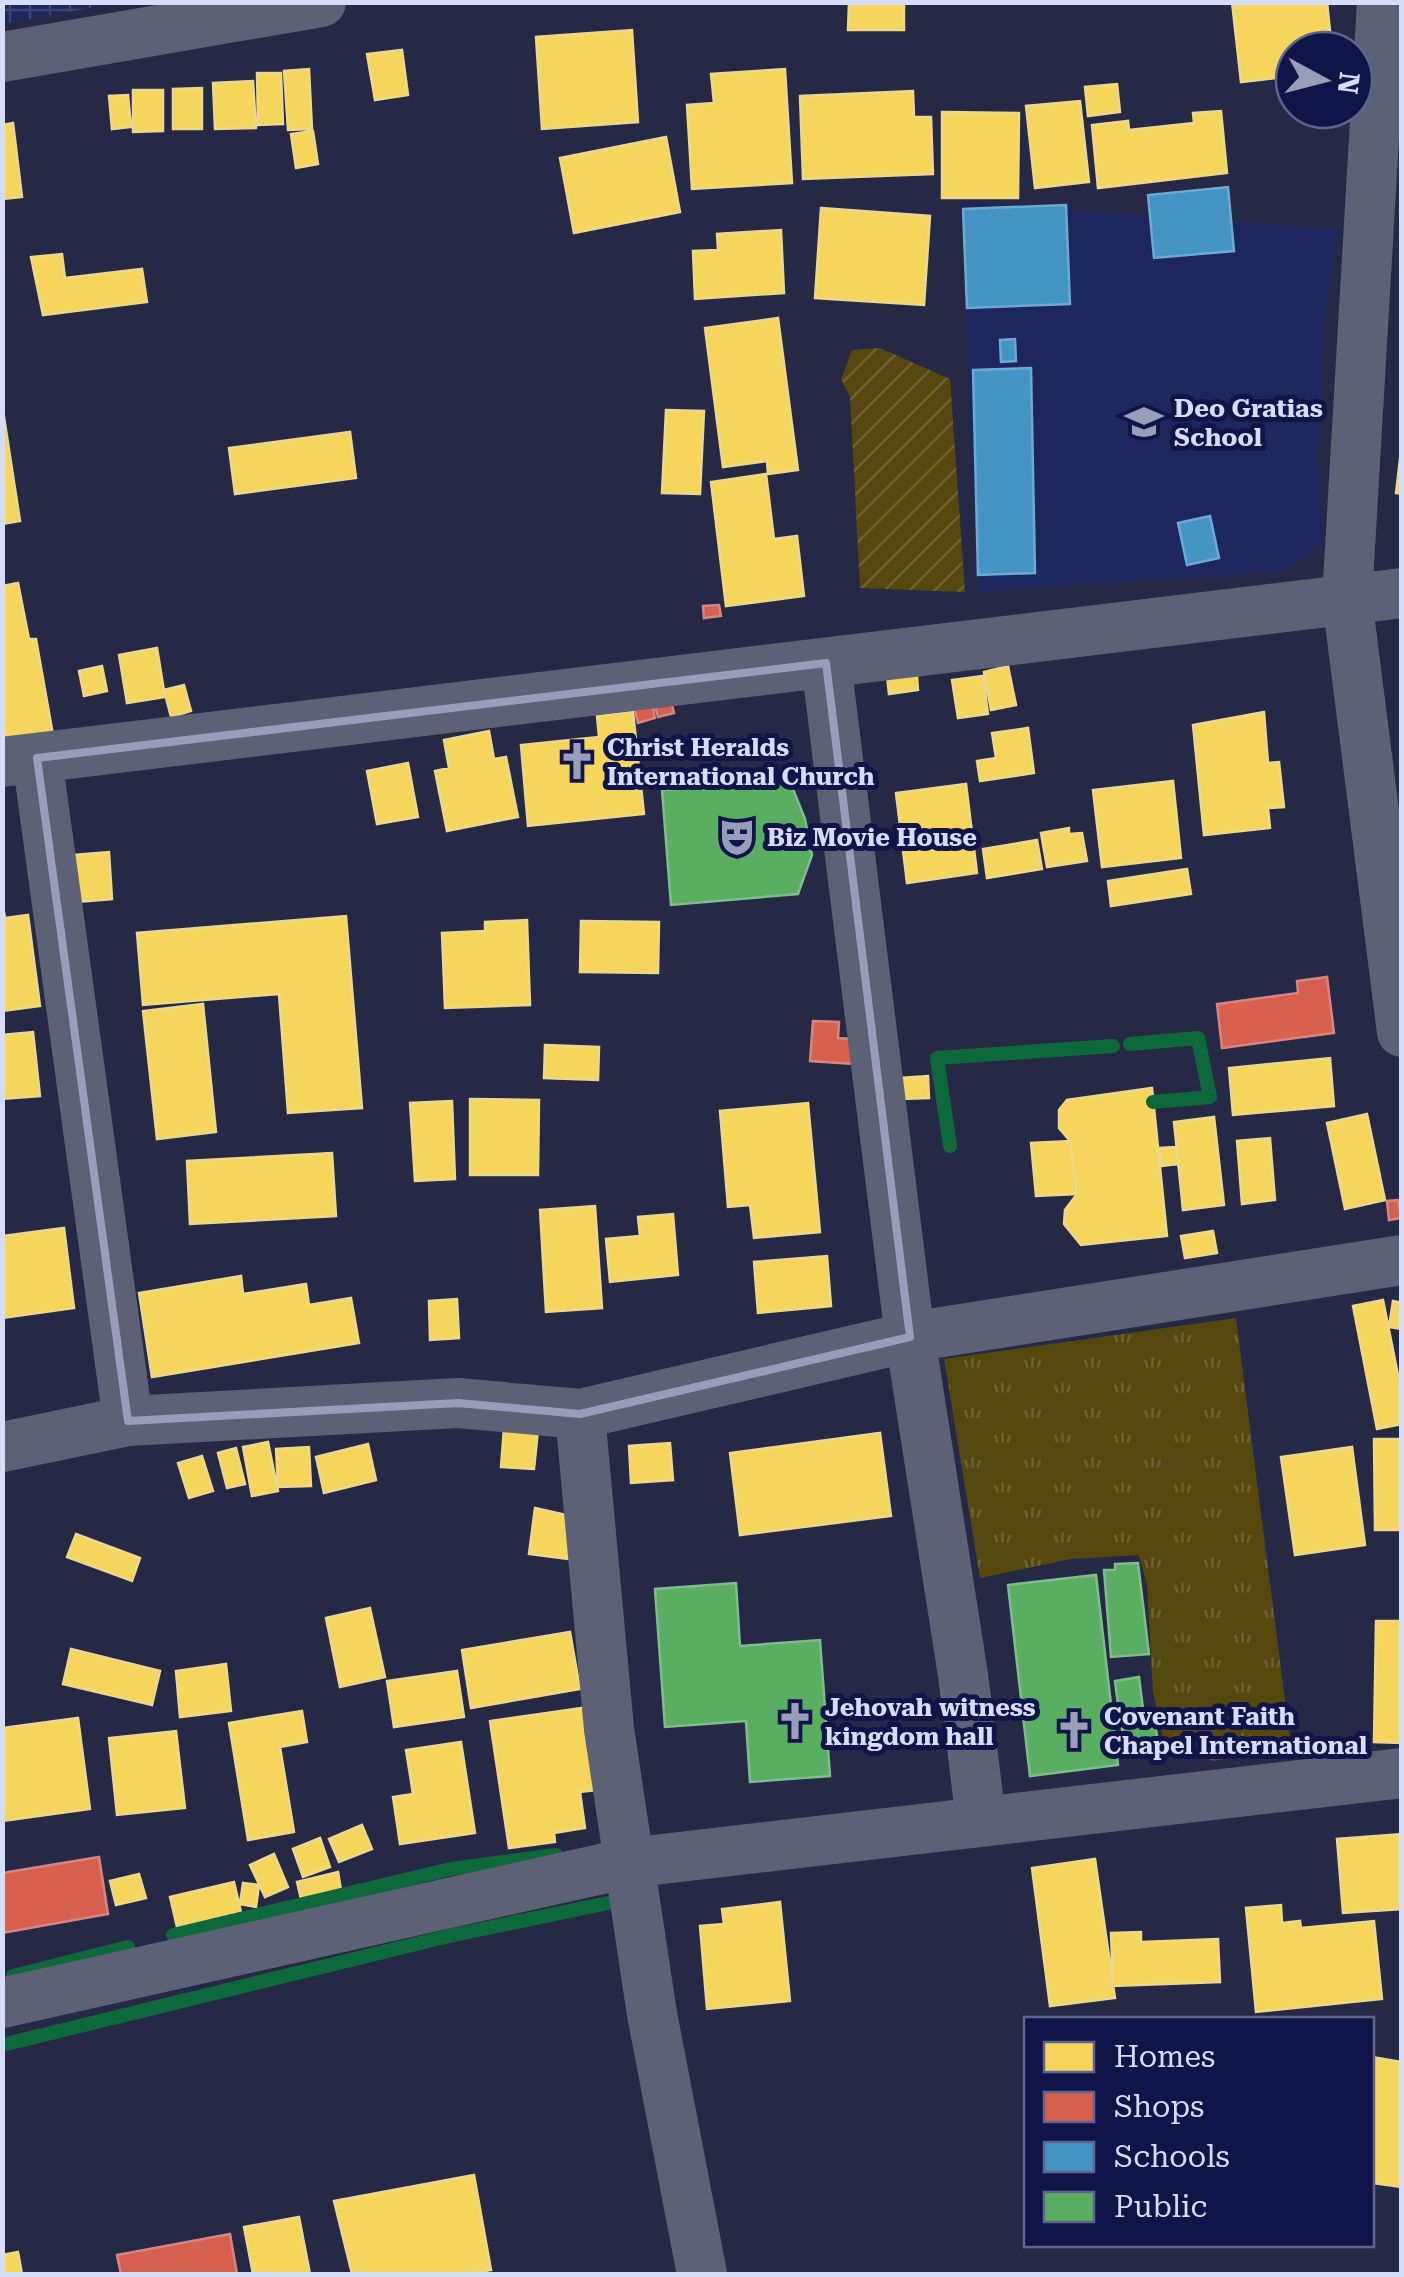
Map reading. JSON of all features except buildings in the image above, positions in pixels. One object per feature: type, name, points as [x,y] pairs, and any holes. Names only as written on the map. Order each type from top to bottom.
[{"type":"street","points":[[2,57],[321,2]]},
{"type":"street","points":[[1382,2],[1347,599],[1402,1032]]},
{"type":"street","points":[[128,1421],[20,760],[1402,592]]},
{"type":"street","points":[[826,662],[910,1337],[963,1674],[980,1812],[989,1821]]},
{"type":"street","points":[[2,1447],[128,1421],[458,1403],[580,1414],[910,1337],[1402,1260]]},
{"type":"street","points":[[580,1414],[594,1602],[628,1863],[702,2274]]},
{"type":"street","points":[[2,2003],[628,1863],[1402,1773]]},
{"type":"highlighted area","points":[[826,663],[910,1337],[580,1414],[458,1403],[128,1421],[37,758]]},
{"type":"shaded area","points":[[3,2],[116,2],[116,3],[3,24]]},
{"type":"shaded area","name":"Deo Gratias School","points":[[961,202],[1338,229],[1323,333],[1318,453],[1322,545],[1281,572],[978,592]]},
{"type":"green space","points":[[880,348],[950,379],[965,592],[860,588],[850,397],[841,379],[852,350]]},
{"type":"green space","points":[[1236,1318],[1291,1747],[1214,1761],[1165,1747],[1153,1691],[1147,1585],[1139,1555],[1071,1559],[980,1578],[944,1359]]},
{"type":"waterway","points":[[1130,1044],[1198,1038],[1210,1097],[1153,1102]]},
{"type":"waterway","points":[[950,1146],[937,1058],[1113,1046]]},
{"type":"waterway","points":[[173,1935],[451,1869],[556,1855]]},
{"type":"waterway","points":[[2,2045],[449,1936],[613,1902]]},
{"type":"waterway","points":[[13,1976],[128,1947]]},
{"type":"place","name":"Deo Gratias School","points":[[1144,422]]},
{"type":"place","name":"Christ Heralds International Church","points":[[577,761]]},
{"type":"place","name":"Biz Movie House","points":[[737,837]]},
{"type":"place","name":"Jehovah witness kingdom hall","points":[[795,1721]]},
{"type":"place","name":"Covenant Faith Chapel International","points":[[1074,1730]]}]
